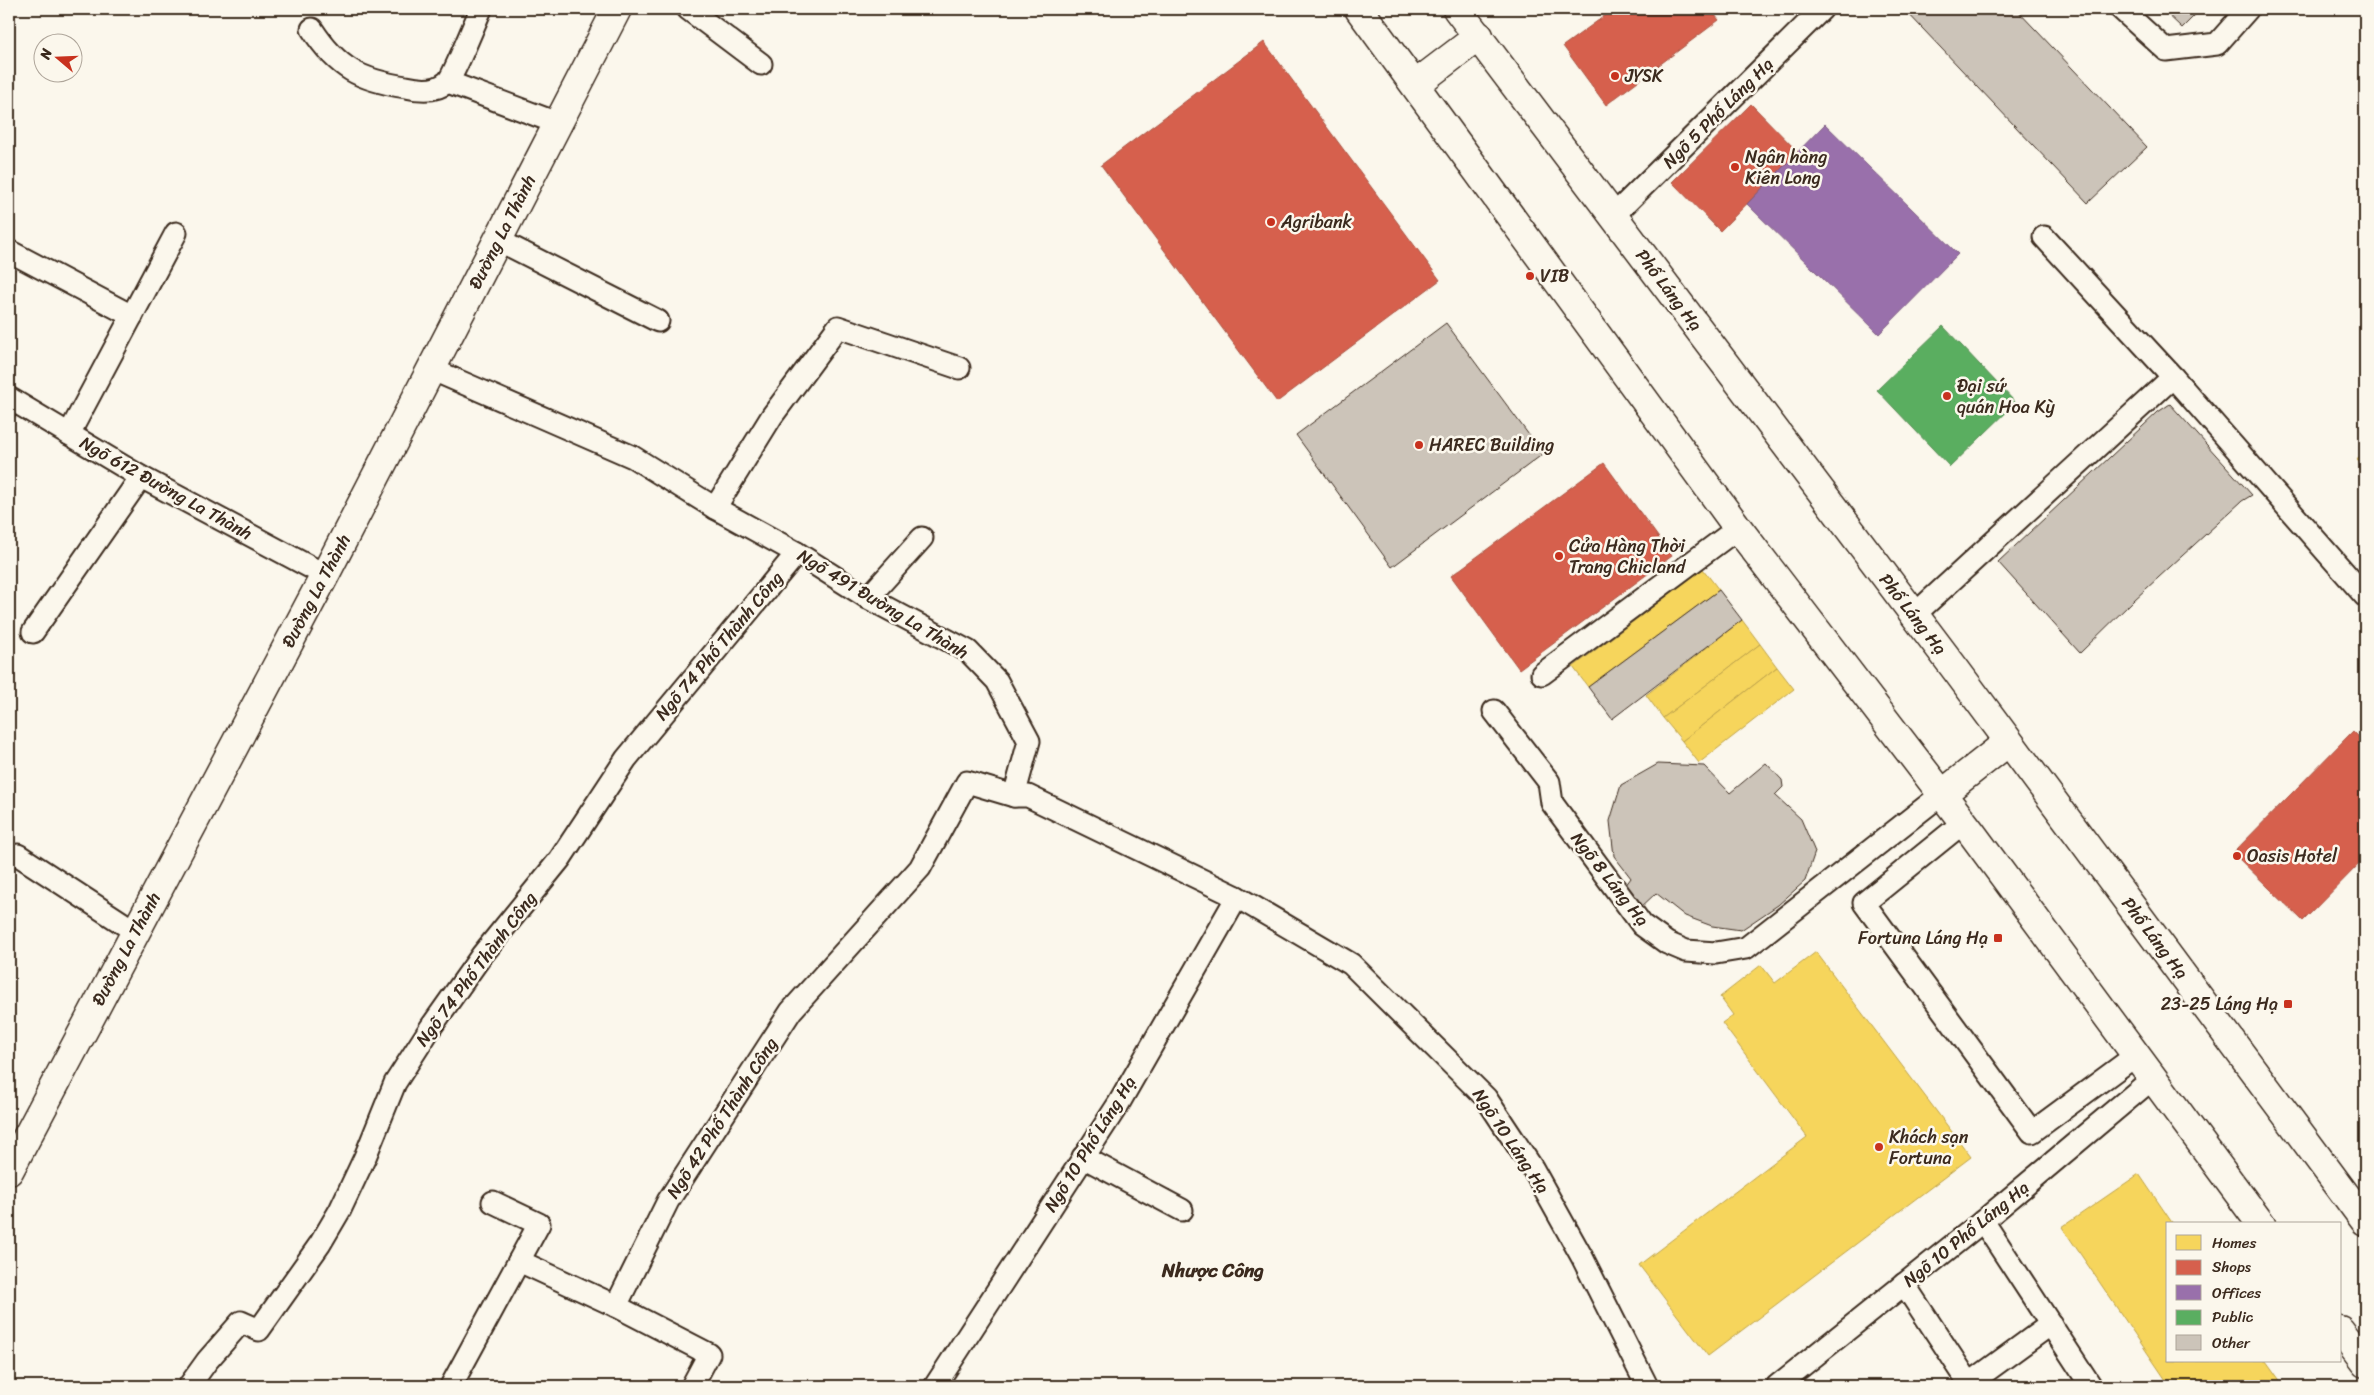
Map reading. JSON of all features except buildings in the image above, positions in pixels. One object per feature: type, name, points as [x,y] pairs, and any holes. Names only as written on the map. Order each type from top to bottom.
[{"type":"main road","name":"Đường La Thành","points":[[9,1171],[15,1143],[136,932],[325,575],[617,9]]},
{"type":"main road","points":[[1359,9],[1416,84],[1738,528],[1964,822],[2135,1056],[2259,1222]]},
{"type":"main road","name":"Phố Láng Hạ","points":[[1458,9],[2365,1221]]},
{"type":"main road","points":[[1416,84],[1479,36]]},
{"type":"main road","points":[[1942,794],[2008,742]]},
{"type":"main road","points":[[2342,1333],[2365,1363]]},
{"type":"lane","points":[[312,29],[325,49],[336,60],[364,78],[384,84],[418,90],[436,88],[448,82],[481,9]]},
{"type":"lane","points":[[688,9],[761,64]]},
{"type":"lane","name":"Ngõ 5 Phố Láng Hạ","points":[[1613,216],[1822,9]]},
{"type":"lane","points":[[2121,9],[2166,50],[2218,44],[2248,9]]},
{"type":"lane","points":[[448,82],[558,123]]},
{"type":"lane","points":[[69,434],[176,233]]},
{"type":"lane","points":[[2044,237],[2173,377],[2365,596]]},
{"type":"lane","points":[[498,240],[658,321]]},
{"type":"lane","points":[[9,251],[132,316]]},
{"type":"lane","points":[[715,508],[772,416],[838,327],[959,368]]},
{"type":"lane","name":"Ngõ 491 Đường La Thành","points":[[431,369],[633,457],[715,508],[797,553],[868,598],[968,651],[997,682],[1029,741],[1014,796]]},
{"type":"lane","points":[[1913,616],[2173,377]]},
{"type":"lane","name":"Ngõ 612 Đường La Thành","points":[[9,398],[141,477],[325,575]]},
{"type":"lane","points":[[33,632],[141,477]]},
{"type":"lane","points":[[1542,674],[1738,528]]},
{"type":"lane","points":[[868,598],[922,538]]},
{"type":"lane","name":"Ngõ 74 Phố Thành Công","points":[[189,1386],[241,1322],[259,1330],[279,1303],[320,1244],[340,1210],[366,1157],[395,1083],[431,1027],[482,955],[560,859],[626,759],[797,553]]},
{"type":"lane","name":"Ngõ 8 Láng Hạ","points":[[1494,711],[1549,782],[1552,803],[1642,925],[1666,943],[1686,951],[1716,953],[1746,948],[1942,794]]},
{"type":"lane","name":"Ngõ 42 Phố Thành Công","points":[[616,1306],[668,1201],[791,1011],[920,868],[968,782],[1014,796]]},
{"type":"lane","points":[[1014,796],[1028,796],[1237,897]]},
{"type":"lane","points":[[1964,822],[1864,903],[2032,1132],[2135,1056]]},
{"type":"lane","points":[[18,855],[136,932]]},
{"type":"lane","name":"Ngõ 10 Phố Láng Hạ","points":[[934,1386],[1118,1103],[1237,897]]},
{"type":"lane","name":"Ngõ 10 Láng Hạ","points":[[1237,897],[1351,964],[1486,1098],[1533,1168],[1582,1257],[1647,1386]]},
{"type":"lane","name":"Ngõ 10 Phố Láng Hạ","points":[[1777,1386],[1983,1221],[2152,1079]]},
{"type":"lane","points":[[1084,1157],[1182,1210]]},
{"type":"lane","points":[[451,1386],[539,1224],[493,1202]]},
{"type":"lane","points":[[1983,1221],[2091,1386]]},
{"type":"lane","points":[[519,1261],[616,1306],[709,1354],[692,1386]]},
{"type":"lane","points":[[1904,1284],[1969,1385],[2051,1324]]},
{"type":"place","name":"JYSK","points":[[1615,76]]},
{"type":"place","name":"Ngân hàng Kiên Long","points":[[1735,167]]},
{"type":"place","name":"Agribank","points":[[1271,222]]},
{"type":"place","name":"VIB","points":[[1530,276]]},
{"type":"place","name":"Đại sứ quán Hoa Kỳ","points":[[1947,396]]},
{"type":"place","name":"HAREC Building","points":[[1419,445]]},
{"type":"place","name":"Cửa Hàng Thời Trang Chicland","points":[[1559,556]]},
{"type":"place","name":"Oasis Hotel","points":[[2237,856]]},
{"type":"place","name":"Fortuna Láng Hạ","points":[[1998,938]]},
{"type":"place","name":"23-25 Láng Hạ","points":[[2288,1004]]},
{"type":"place","name":"Khách sạn Fortuna","points":[[1879,1147]]},
{"type":"district","name":"Nhược Công","points":[[1213,1270]]}]
